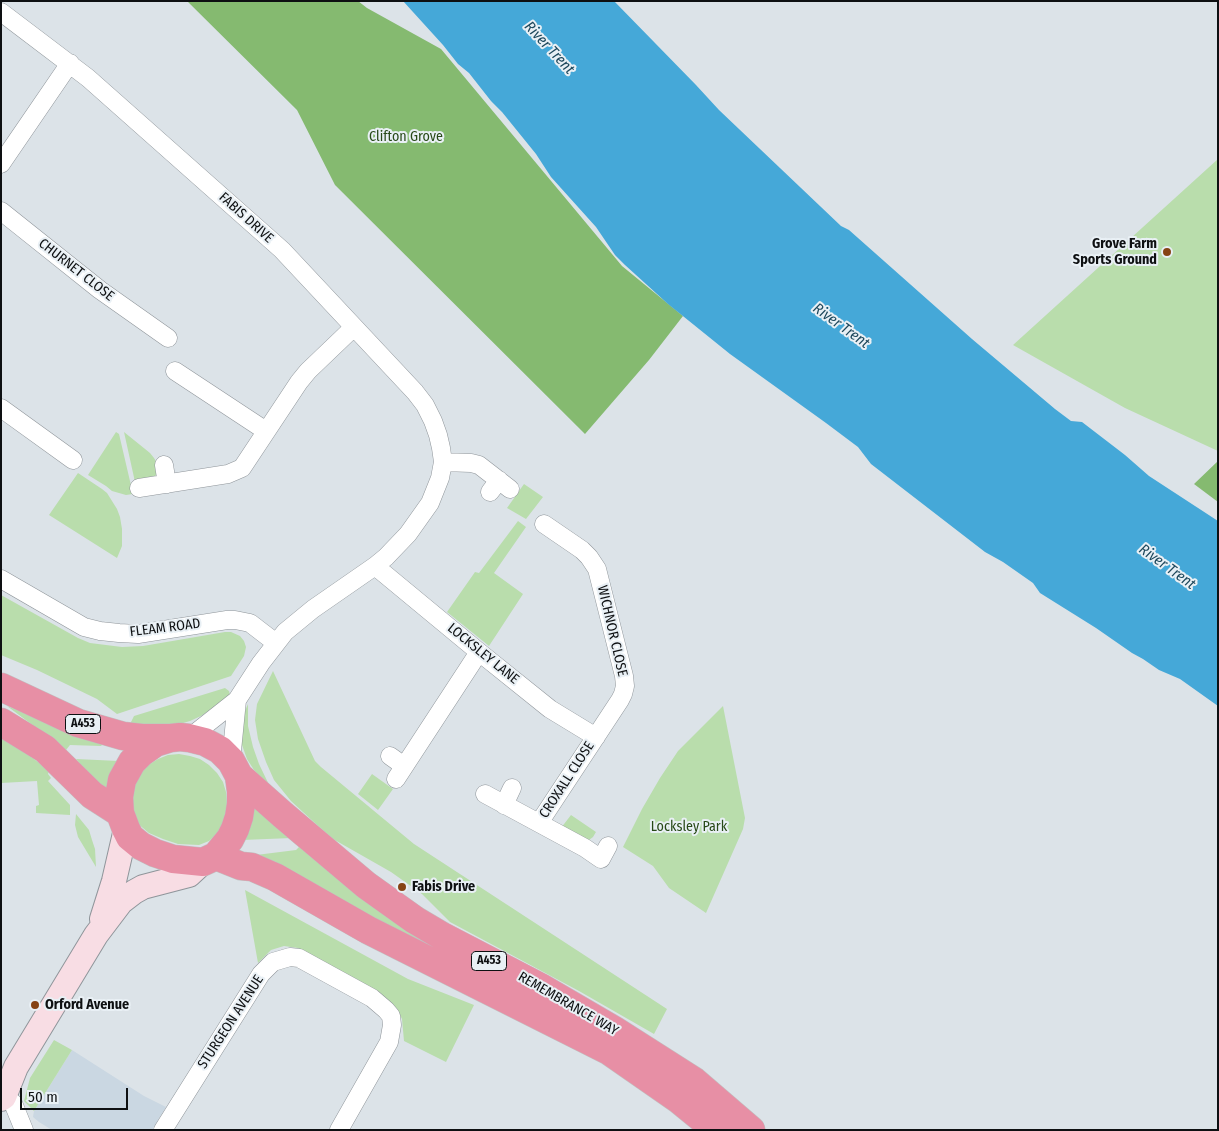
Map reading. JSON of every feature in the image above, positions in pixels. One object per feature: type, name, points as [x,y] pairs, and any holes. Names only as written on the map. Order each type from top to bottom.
[{"type":"highway","name":"A453","points":[[1,688],[78,723],[123,736],[180,738]]},
{"type":"highway","points":[[1,722],[45,749],[92,795],[123,821]]},
{"type":"highway","points":[[180,738],[205,742],[220,750],[235,768],[241,791],[239,817],[230,839],[209,859],[173,859],[155,853],[130,837],[123,821],[119,797],[122,780],[132,762],[141,752],[155,743],[180,738]]},
{"type":"highway","name":"REMEMBRANCE WAY","points":[[235,768],[283,815],[366,885],[415,920],[542,988],[622,1035],[694,1081],[750,1130]]},
{"type":"highway","name":"REMEMBRANCE WAY","points":[[209,859],[252,867],[275,877],[368,930],[609,1051],[678,1099],[716,1130]]},
{"type":"street","name":"FABIS DRIVE","points":[[1,12],[88,78],[271,240],[415,392],[425,404],[438,435],[443,462],[440,478],[430,503],[408,534],[375,566],[297,621],[285,632],[261,663],[237,700],[180,738]]},
{"type":"street","points":[[1,164],[70,63]]},
{"type":"street","name":"CHURNET CLOSE","points":[[1,211],[100,290],[156,321],[168,338]]},
{"type":"street","points":[[139,488],[235,472],[242,468],[299,382],[354,327]]},
{"type":"street","points":[[175,371],[198,376],[266,432]]},
{"type":"street","points":[[1,408],[67,449]]},
{"type":"street","points":[[443,462],[479,465],[500,487]]},
{"type":"street","points":[[164,465],[168,484]]},
{"type":"street","name":"WICHNOR CLOSE","points":[[544,524],[564,528],[589,556],[597,569],[624,676],[625,686],[623,694],[596,737]]},
{"type":"street","name":"LOCKSLEY LANE","points":[[375,566],[550,709],[596,737]]},
{"type":"street","name":"FLEAM ROAD","points":[[1,578],[84,627],[100,631],[138,634],[235,620],[250,623],[276,642]]},
{"type":"street","points":[[397,767],[479,652]]},
{"type":"street","name":"FABIS DRIVE","points":[[235,768],[237,700]]},
{"type":"street","name":"CROXALL CLOSE","points":[[539,823],[596,737]]},
{"type":"street","points":[[504,805],[512,788]]},
{"type":"street","name":"CROXALL CLOSE","points":[[485,794],[601,858],[608,846]]},
{"type":"street","points":[[96,935],[114,881],[123,821]]},
{"type":"street","points":[[24,1130],[13,1103],[2,1097],[16,1067],[96,935],[121,902],[134,892],[143,887],[189,875],[209,859]]},
{"type":"street","name":"STURGEON AVENUE","points":[[163,1130],[261,974],[273,962],[290,957],[299,958],[372,998],[390,1016],[392,1026],[389,1042],[339,1130]]},
{"type":"shaded area","points":[[72,1050],[144,1096],[166,1107],[152,1130],[52,1130],[33,1117],[34,1111]]},
{"type":"green space","name":"Clifton Grove","points":[[187,1],[358,1],[367,8],[441,49],[622,266],[683,316],[649,360],[585,434],[335,185],[297,110]]},
{"type":"green space","name":"Grove Farm Sports Ground","points":[[1218,159],[1218,451],[1125,408],[1013,345]]},
{"type":"green space","points":[[116,432],[119,434],[133,494],[126,495],[112,491],[88,475]]},
{"type":"green space","points":[[124,432],[150,453],[157,463],[158,472],[151,480],[135,482]]},
{"type":"green space","points":[[1218,461],[1218,502],[1194,484]]},
{"type":"green space","points":[[78,473],[107,493],[117,509],[122,529],[122,546],[117,558],[49,515]]},
{"type":"green space","points":[[524,484],[543,497],[526,519],[507,508]]},
{"type":"green space","points":[[518,521],[526,527],[494,573],[523,594],[489,646],[447,612],[475,572],[479,573]]},
{"type":"green space","points":[[1,595],[90,643],[122,647],[143,646],[231,632],[240,636],[244,641],[246,647],[244,656],[231,676],[117,714],[97,699],[1,655]]},
{"type":"green space","points":[[273,671],[315,761],[321,767],[414,844],[667,1009],[654,1034],[579,991],[450,922],[422,894],[391,872],[333,839],[291,801],[274,780],[266,762],[258,739],[255,720],[257,704]]},
{"type":"green space","points":[[225,688],[229,691],[230,695],[201,716],[190,721],[176,725],[131,725],[134,716]]},
{"type":"green space","points":[[248,704],[248,726],[253,747],[272,791],[254,770],[247,759],[242,745],[240,732],[242,718]]},
{"type":"green space","points":[[7,706],[103,744],[101,746],[70,745],[66,750]]},
{"type":"green space","name":"Locksley Park","points":[[723,706],[745,818],[743,829],[706,913],[669,888],[653,866],[623,847],[642,809],[678,751]]},
{"type":"green space","points":[[1,735],[49,771],[48,774],[51,778],[48,781],[70,805],[70,815],[36,813],[36,806],[39,805],[37,781],[1,783]]},
{"type":"green space","points":[[179,754],[200,759],[209,765],[223,782],[226,792],[226,814],[217,834],[209,841],[199,845],[178,844],[149,833],[137,823],[130,803],[131,792],[141,773],[148,765],[168,755]]},
{"type":"green space","points":[[76,759],[119,761],[105,794]]},
{"type":"green space","points":[[372,774],[393,789],[378,810],[358,794]]},
{"type":"green space","points":[[251,805],[292,838],[242,840]]},
{"type":"green space","points":[[76,814],[89,830],[95,849],[96,867],[78,837],[75,825]]},
{"type":"green space","points":[[571,815],[596,832],[593,837],[589,840],[584,840],[561,828]]},
{"type":"green space","points":[[301,845],[735,1130],[729,1130],[421,946],[256,855],[296,850]]},
{"type":"green space","points":[[245,890],[408,979],[474,1005],[446,1062],[404,1041],[402,1019],[397,1009],[384,998],[298,948],[284,946],[271,950],[258,963]]},
{"type":"green space","points":[[54,1040],[72,1050],[34,1111],[24,1101],[30,1078]]},
{"type":"water","name":"River Trent","points":[[403,1],[614,1],[719,110],[841,226],[849,230],[972,339],[1071,421],[1082,422],[1149,476],[1218,521],[1218,706],[1180,679],[1159,670],[1040,593],[1033,583],[985,552],[871,464],[858,447],[730,354],[668,304],[615,255],[596,227],[551,177],[536,154],[502,112]]},
{"type":"place","name":"Grove Farm Sports Ground","points":[[1167,252]]},
{"type":"place","name":"Fabis Drive","points":[[402,887]]},
{"type":"place","name":"Orford Avenue","points":[[35,1005]]}]
